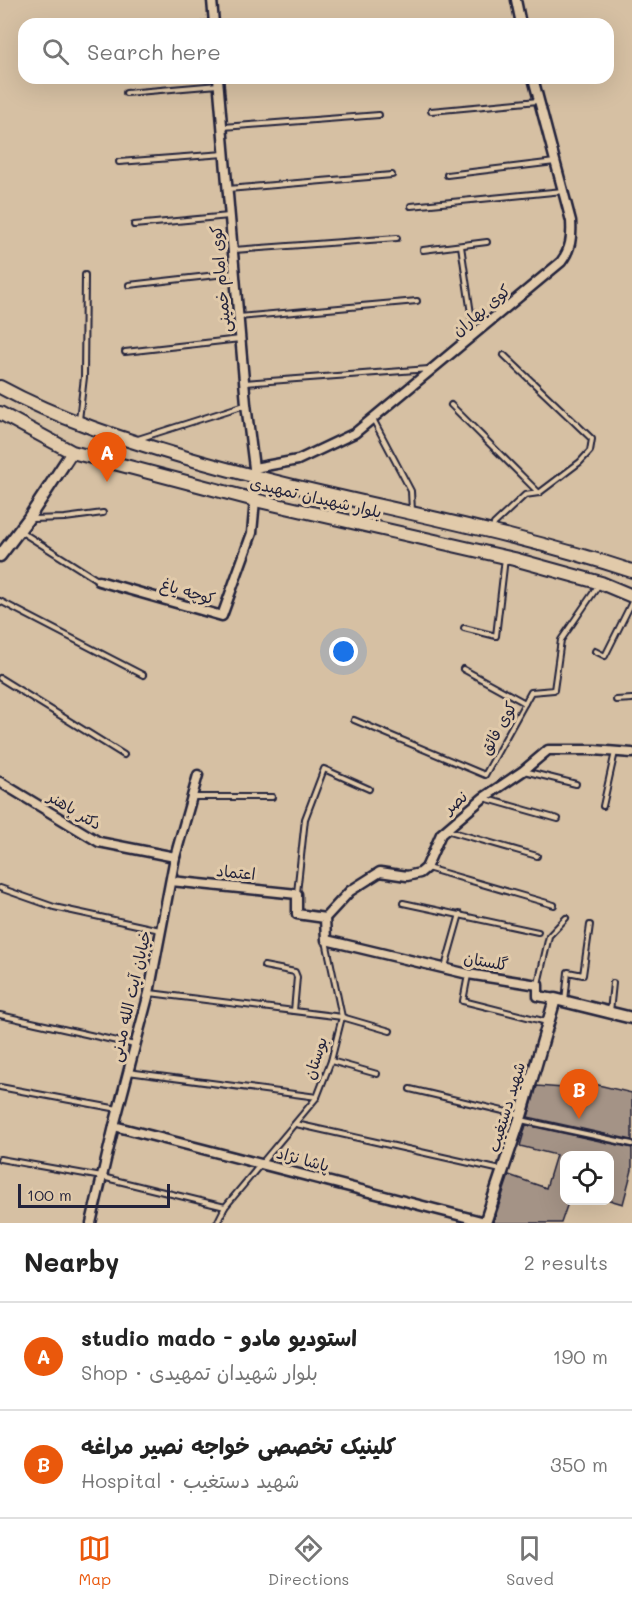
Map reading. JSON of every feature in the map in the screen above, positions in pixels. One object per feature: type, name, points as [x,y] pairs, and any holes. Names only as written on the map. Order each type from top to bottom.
[{"type":"main road","name":"بلوار شهیدان تمهیدی","points":[[0,387],[79,424],[132,441],[562,550],[632,571]]},
{"type":"main road","name":"بلوار شهیدان تمهیدی","points":[[0,413],[72,452],[255,500],[505,557],[600,583],[632,596]]},
{"type":"street","points":[[212,0],[213,18]]},
{"type":"street","points":[[516,0],[520,18]]},
{"type":"street","name":"کوی امام خمینی","points":[[218,84],[255,500]]},
{"type":"street","name":"کوی بهاران","points":[[254,473],[298,460],[355,433],[434,369],[567,254],[572,234],[564,191],[534,84]]},
{"type":"street","points":[[1,550],[28,519],[72,452]]},
{"type":"street","name":"کوچه باغ","points":[[99,581],[222,616],[252,533],[255,500]]},
{"type":"street","name":"نصر","points":[[426,868],[445,830],[483,798],[523,771],[548,750],[632,753]]},
{"type":"street","name":"خیابان آیت الله مدنی","points":[[91,1223],[118,1110],[150,993],[175,857],[198,775]]},
{"type":"street","name":"دکتر باهنر","points":[[0,782],[99,842],[175,857]]},
{"type":"street","points":[[297,894],[297,914],[326,918],[350,891],[380,872],[407,876],[420,873],[426,868]]},
{"type":"street","name":"اعتماد","points":[[171,880],[297,894]]},
{"type":"street","name":"بوستان","points":[[326,918],[326,940]]},
{"type":"street","name":"گلستان","points":[[326,940],[468,974],[538,985]]},
{"type":"street","points":[[538,985],[538,996],[632,1018]]},
{"type":"street","name":"شهید دستغیب","points":[[485,1222],[520,1118],[548,1023],[560,1000]]},
{"type":"street","name":"پاشا نژاد","points":[[114,1126],[485,1222]]},
{"type":"lane","points":[[126,93],[195,84]]},
{"type":"lane","points":[[431,111],[538,100]]},
{"type":"lane","points":[[222,127],[379,115]]},
{"type":"lane","points":[[119,162],[225,154]]},
{"type":"lane","points":[[447,175],[556,162]]},
{"type":"lane","points":[[228,189],[392,175]]},
{"type":"lane","points":[[411,206],[564,191]]},
{"type":"lane","points":[[134,225],[230,216]]},
{"type":"lane","points":[[233,250],[397,238]]},
{"type":"lane","points":[[423,250],[487,242]]},
{"type":"lane","points":[[461,246],[474,335]]},
{"type":"lane","points":[[129,285],[235,273]]},
{"type":"lane","points":[[79,424],[84,377],[85,275]]},
{"type":"lane","points":[[239,317],[417,301]]},
{"type":"lane","points":[[125,352],[241,339]]},
{"type":"lane","points":[[492,532],[494,524],[525,495],[539,494],[580,462],[590,451],[592,440],[504,355]]},
{"type":"lane","points":[[244,383],[434,369]]},
{"type":"lane","points":[[132,441],[246,404]]},
{"type":"lane","points":[[451,405],[539,494]]},
{"type":"lane","points":[[373,419],[411,491],[412,512]]},
{"type":"lane","points":[[28,519],[66,519],[103,513]]},
{"type":"lane","points":[[19,530],[99,581]]},
{"type":"lane","points":[[464,628],[496,636],[505,557]]},
{"type":"lane","name":"کوی فائق","points":[[354,720],[485,775],[531,692],[554,690],[561,640],[600,583]]},
{"type":"lane","points":[[0,601],[143,675]]},
{"type":"lane","points":[[595,651],[605,656],[632,602]]},
{"type":"lane","points":[[464,669],[525,703]]},
{"type":"lane","points":[[0,678],[124,755]]},
{"type":"lane","points":[[616,700],[632,699]]},
{"type":"lane","points":[[603,806],[615,752]]},
{"type":"lane","points":[[297,894],[305,819],[324,769],[369,789]]},
{"type":"lane","points":[[523,771],[576,784]]},
{"type":"lane","points":[[193,797],[272,797]]},
{"type":"lane","points":[[483,798],[558,819]]},
{"type":"lane","points":[[445,830],[537,856]]},
{"type":"lane","points":[[426,868],[554,905]]},
{"type":"lane","points":[[0,888],[54,908],[160,930]]},
{"type":"lane","points":[[404,903],[538,932]]},
{"type":"lane","points":[[445,968],[460,914]]},
{"type":"lane","points":[[538,985],[549,936],[566,918]]},
{"type":"lane","points":[[560,1000],[568,972],[583,975],[590,925]]},
{"type":"lane","name":"بوستان","points":[[217,1223],[225,1207],[317,1097],[332,1060],[342,1017],[326,940]]},
{"type":"lane","points":[[264,966],[295,972],[294,1011]]},
{"type":"lane","points":[[468,974],[463,1000],[548,1023]]},
{"type":"lane","points":[[610,1013],[614,983]]},
{"type":"lane","points":[[150,993],[342,1017],[390,1031]]},
{"type":"lane","points":[[0,1015],[135,1045]]},
{"type":"lane","points":[[332,1060],[377,1074]]},
{"type":"lane","points":[[128,1072],[317,1097]]},
{"type":"lane","points":[[0,1087],[118,1110]]},
{"type":"lane","points":[[410,1089],[632,1144]]},
{"type":"lane","points":[[296,1124],[502,1170]]},
{"type":"lane","points":[[0,1159],[102,1177],[225,1207]]},
{"type":"building","points":[[590,1083],[632,1093],[632,1140],[528,1117],[537,1086],[577,1089]]},
{"type":"building","points":[[526,1125],[632,1148],[632,1170],[623,1204],[614,1201],[614,1151],[560,1151],[560,1205],[567,1205],[561,1223],[493,1223],[509,1175],[546,1188],[556,1155],[520,1146]]},
{"type":"place","name":"studio mado - استودیو مادو","points":[[107,482]]},
{"type":"place","name":"کلینیک تخصصی خواجه نصیر مراغه","points":[[579,1119]]}]
